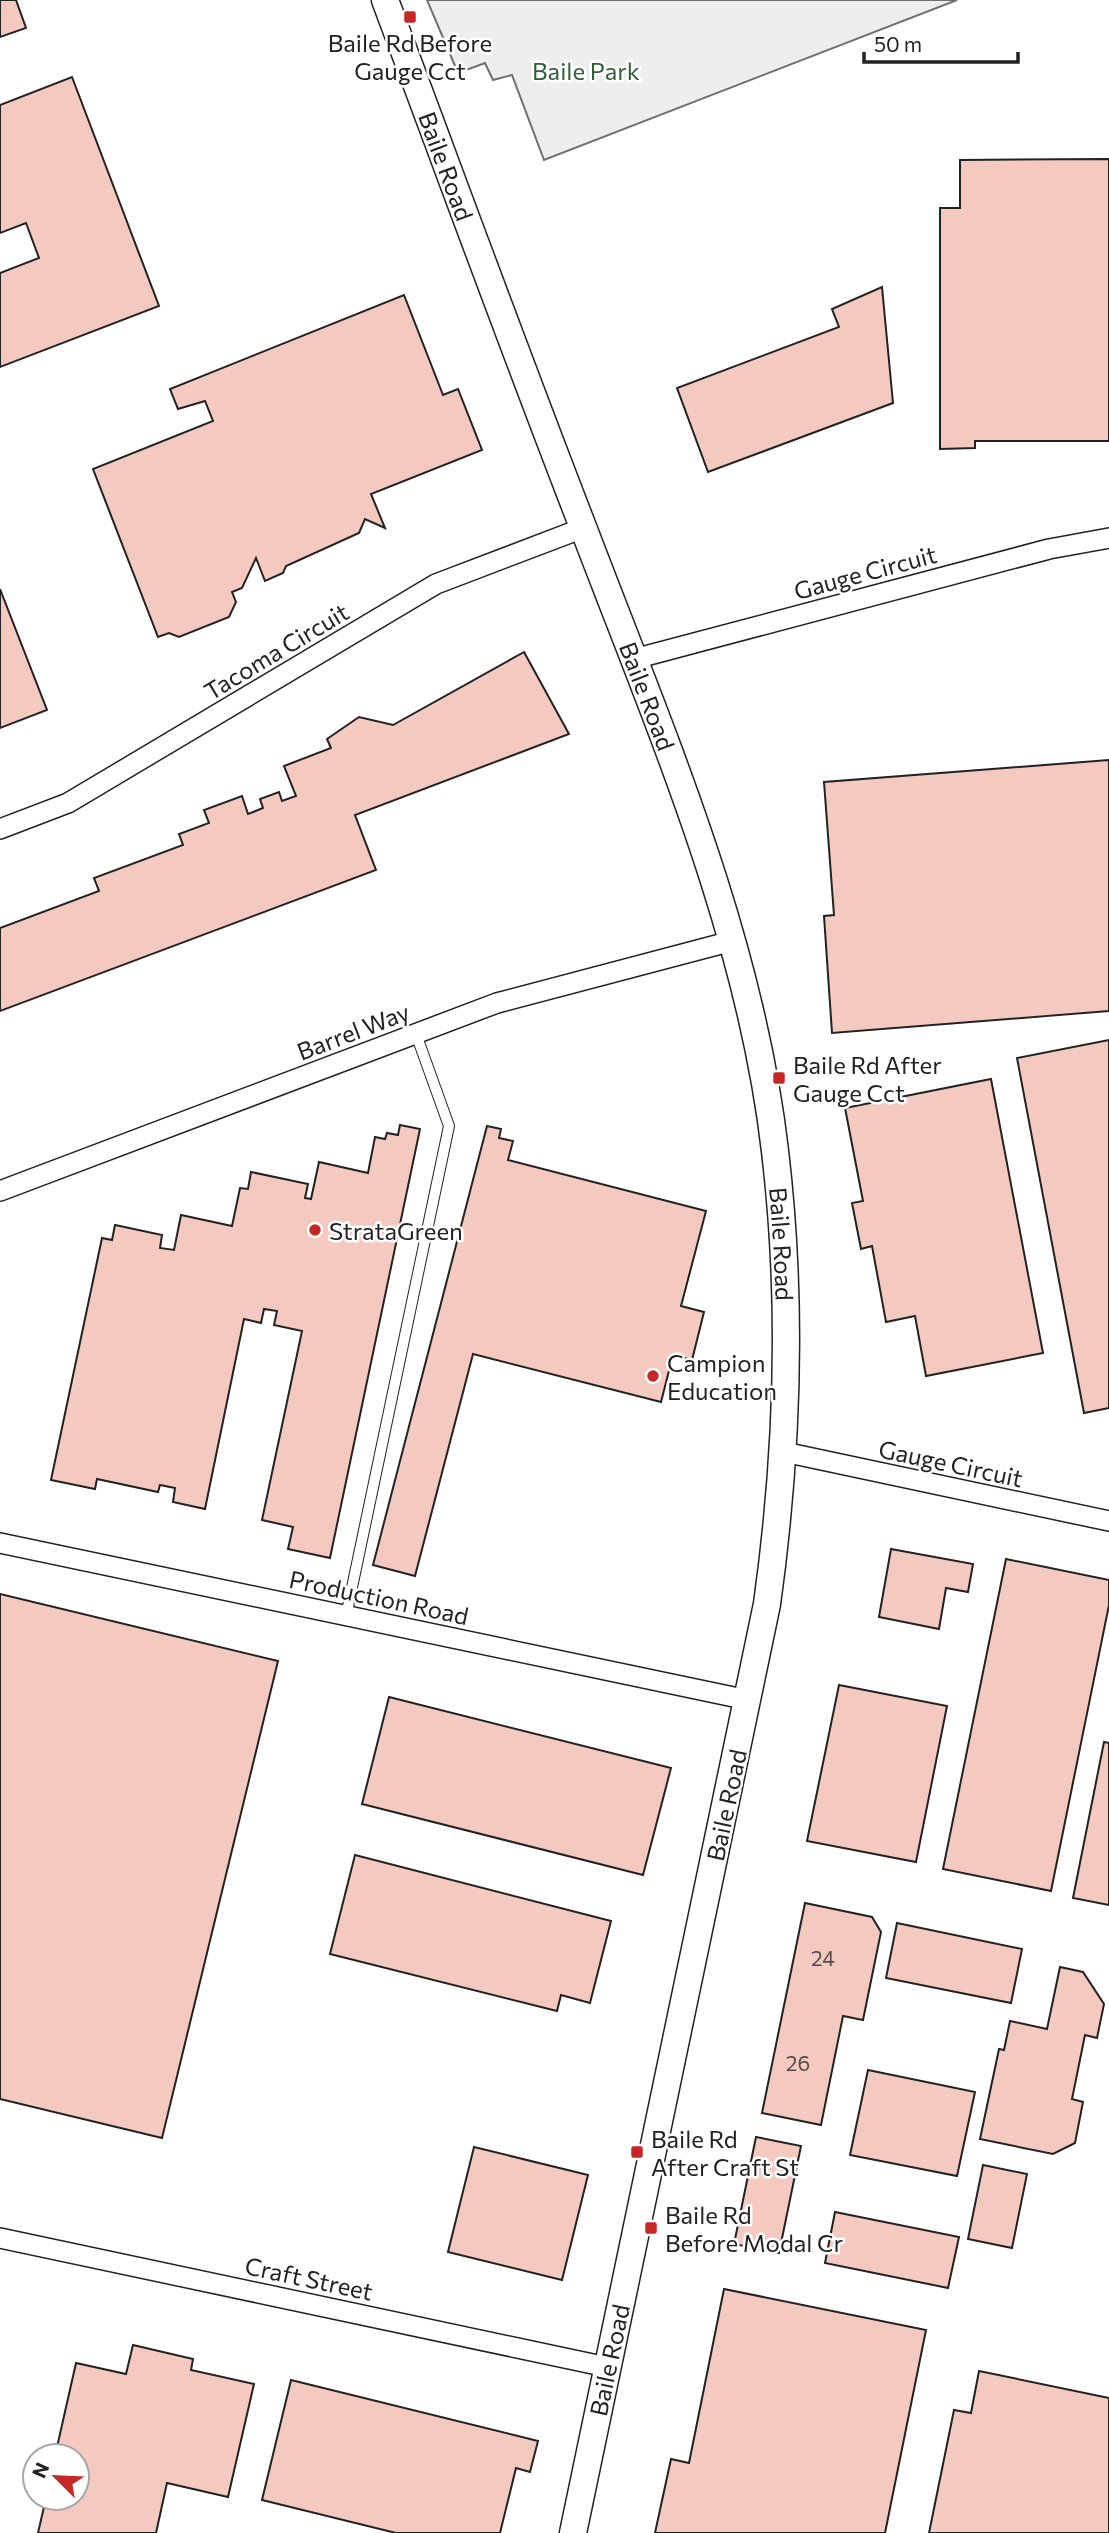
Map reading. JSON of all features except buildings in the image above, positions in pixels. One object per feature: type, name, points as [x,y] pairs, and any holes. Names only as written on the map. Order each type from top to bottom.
[{"type":"street","name":"Baile Road","points":[[385,0],[710,865],[758,1048],[775,1149],[786,1314],[784,1452],[767,1604],[573,2533]]},
{"type":"street","name":"Tacoma Circuit","points":[[0,829],[68,803],[436,584],[583,528]]},
{"type":"street","name":"Gauge Circuit","points":[[634,659],[1049,549],[1109,538]]},
{"type":"street","name":"Barrel Way","points":[[0,1191],[518,996],[732,941]]},
{"type":"street","name":"Gauge Circuit","points":[[784,1452],[1109,1521]]},
{"type":"street","name":"Production Road","points":[[0,1543],[747,1700]]},
{"type":"street","name":"Craft Street","points":[[0,2238],[607,2367]]},
{"type":"lane","points":[[346,1616],[449,1126],[416,1034]]},
{"type":"green space","name":"Baile Park","points":[[427,0],[957,0],[544,160],[512,75],[493,80],[485,63],[458,73]]},
{"type":"place","name":"Baile Rd Before Gauge Cct","points":[[410,17]]},
{"type":"place","name":"Baile Rd After Gauge Cct","points":[[779,1078]]},
{"type":"place","name":"StrataGreen","points":[[315,1230]]},
{"type":"place","name":"Campion Education","points":[[653,1376]]},
{"type":"place","name":"Baile Rd After Craft St","points":[[637,2152]]},
{"type":"place","name":"Baile Rd Before Modal Cr","points":[[651,2228]]}]
